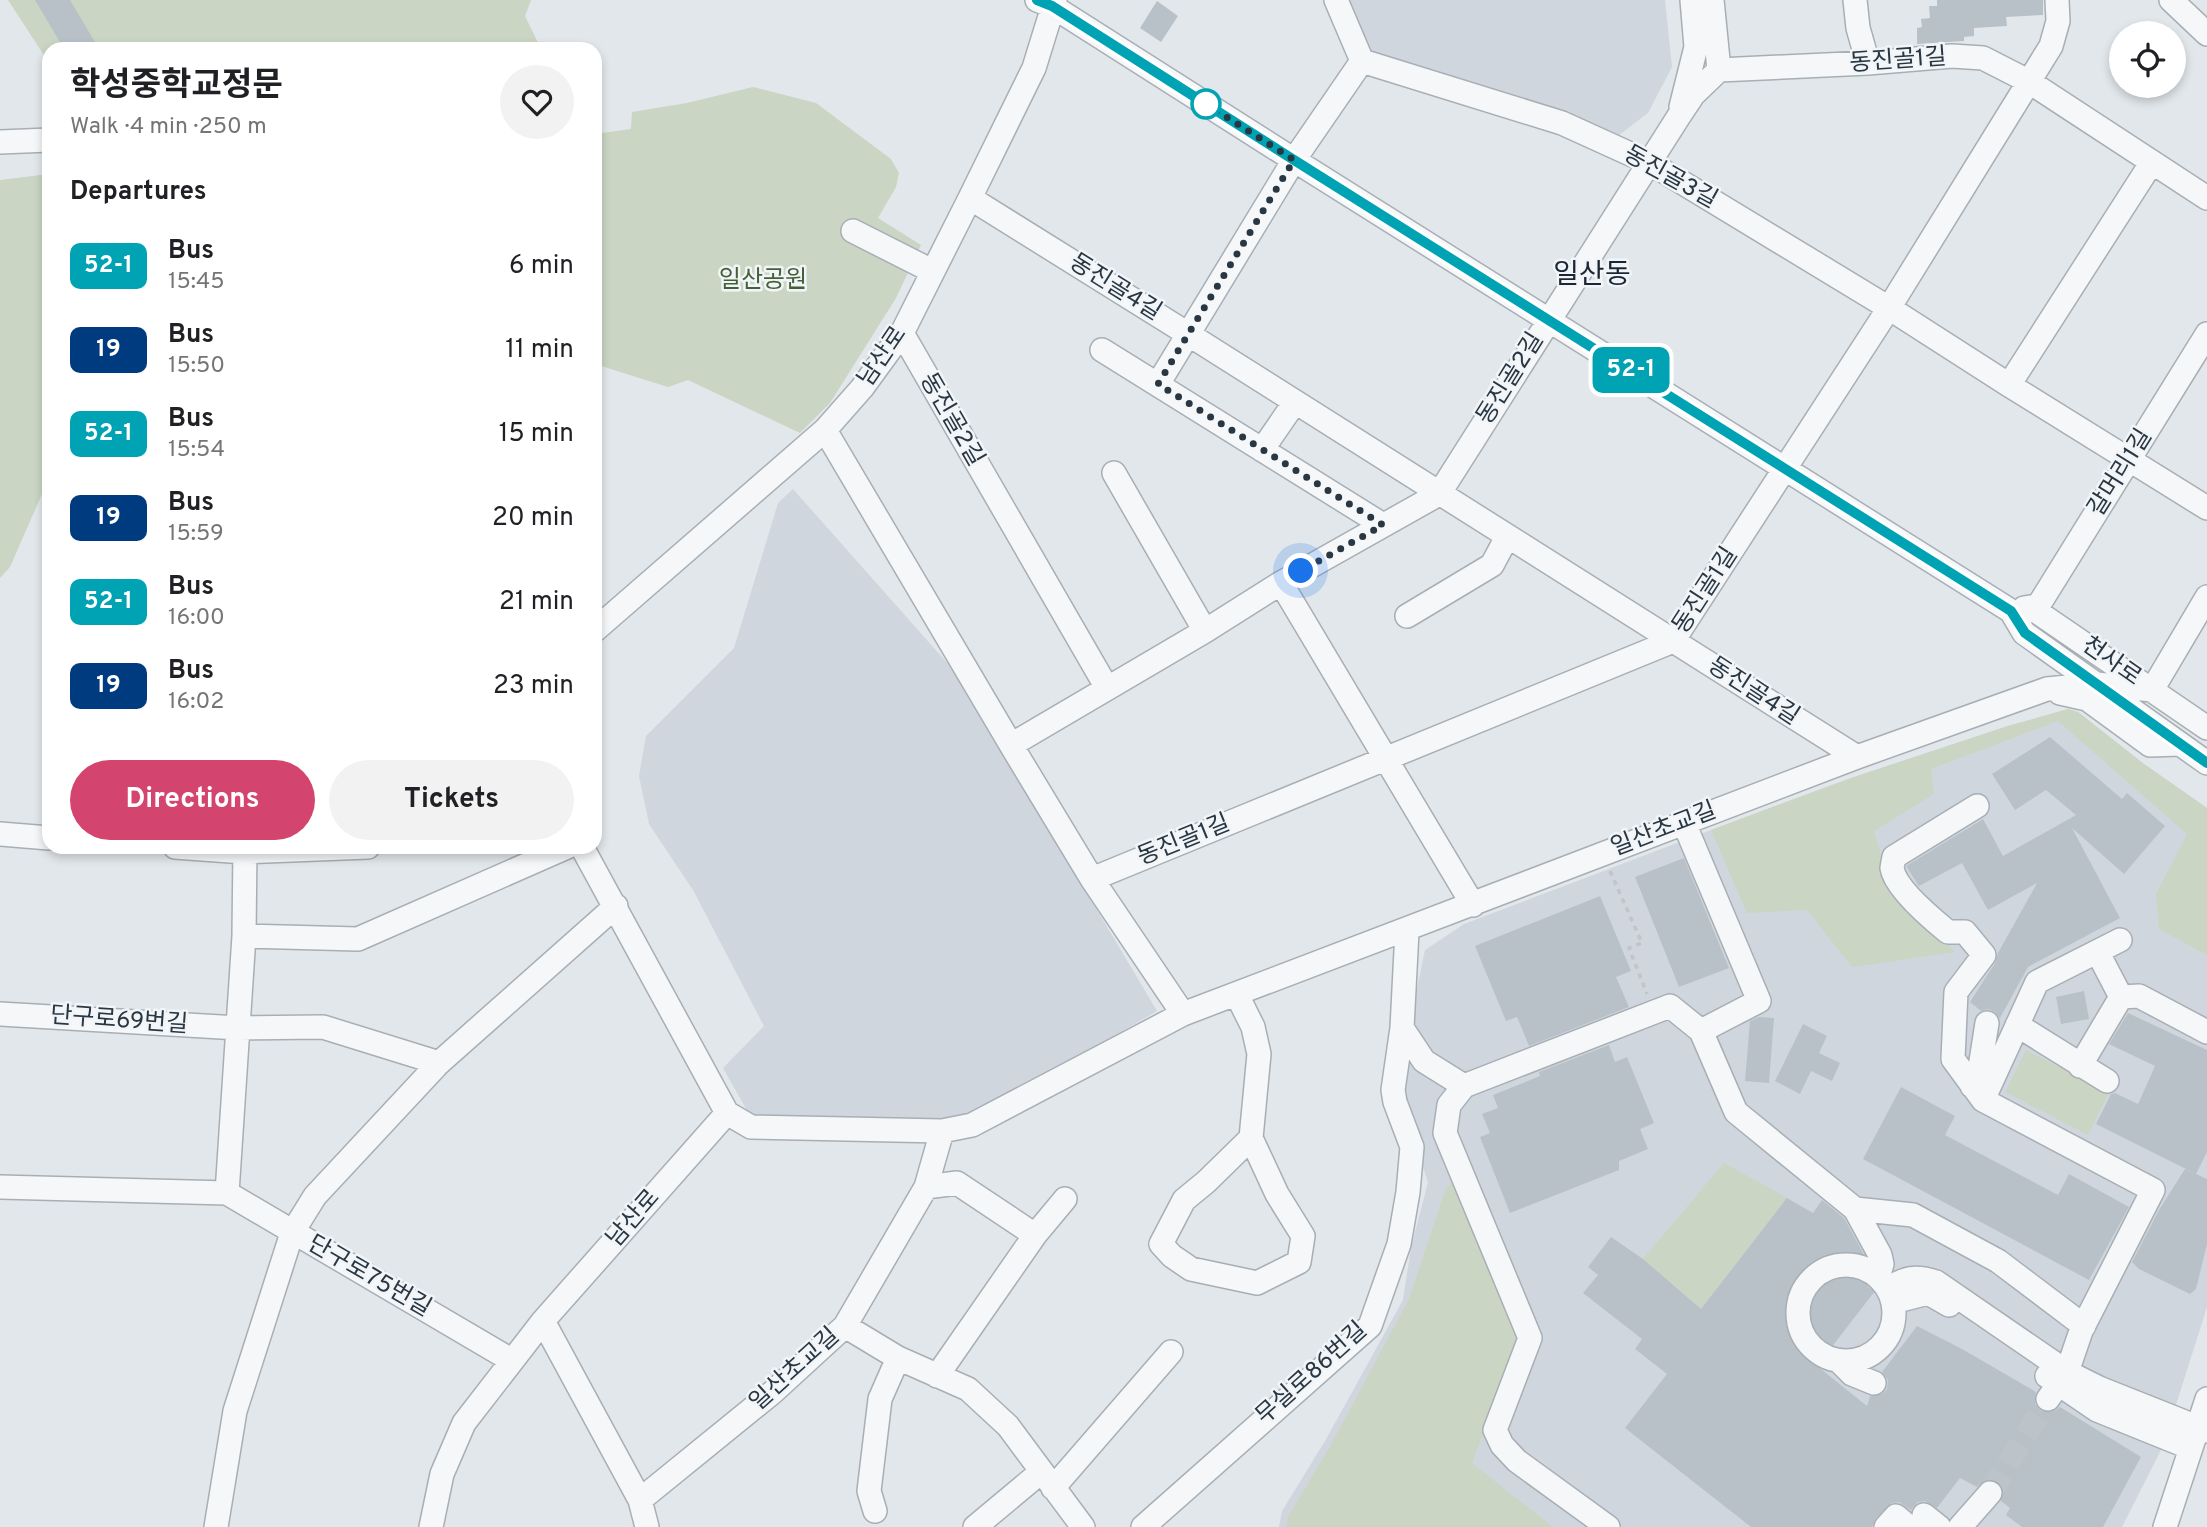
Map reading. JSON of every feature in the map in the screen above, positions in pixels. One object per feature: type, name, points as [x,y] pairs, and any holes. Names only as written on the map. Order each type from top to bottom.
[{"type":"street","points":[[1158,384],[1294,160],[1362,61],[1336,0]]},
{"type":"street","points":[[1679,116],[1696,47],[1692,0]]},
{"type":"street","points":[[1712,0],[1719,70]]},
{"type":"street","points":[[1855,0],[1858,28],[1868,63]]},
{"type":"street","name":"동진골1길","points":[[1092,879],[1673,641],[1889,307],[2051,46],[2058,21],[2057,0]]},
{"type":"street","points":[[2171,0],[2207,34]]},
{"type":"street","name":"천사로","points":[[1048,1],[1294,160],[2011,611],[2025,633],[2207,763]]},
{"type":"street","name":"남산로","points":[[602,624],[825,430],[856,396],[902,333],[1034,68],[1048,1]]},
{"type":"street","name":"동진골1길","points":[[1719,70],[1952,56],[1983,58],[2028,81],[2207,198]]},
{"type":"street","name":"동진골3길","points":[[1362,61],[1562,123],[1650,163],[1889,307],[2008,385],[2207,508]]},
{"type":"street","name":"동진골2길","points":[[1011,745],[1281,583],[1439,494],[1679,116],[1693,95],[1719,70]]},
{"type":"street","points":[[0,142],[42,140]]},
{"type":"street","points":[[2008,385],[2152,162]]},
{"type":"street","name":"동진골4길","points":[[970,198],[1857,757]]},
{"type":"street","points":[[853,231],[932,271]]},
{"type":"street","name":"동진골2길","points":[[902,333],[1107,688]]},
{"type":"street","name":"갈머리1길","points":[[2035,611],[2207,334]]},
{"type":"street","points":[[1102,350],[1383,525]]},
{"type":"street","points":[[1262,450],[1295,402]]},
{"type":"street","points":[[825,430],[1092,879],[1183,1014]]},
{"type":"street","points":[[1114,473],[1205,631]]},
{"type":"street","points":[[1407,616],[1492,565],[1507,537]]},
{"type":"street","points":[[1281,583],[1473,905]]},
{"type":"street","points":[[2152,690],[2207,597]]},
{"type":"street","points":[[2011,611],[2030,607],[2035,611]]},
{"type":"street","name":"천사로","points":[[2035,611],[2207,728]]},
{"type":"street","name":"일산초교길","points":[[727,1113],[751,1126],[942,1131],[972,1125],[1183,1014],[1407,931],[1857,757],[2047,690],[2096,684],[2152,690]]},
{"type":"street","points":[[2047,690],[2087,699],[2150,745],[2179,744]]},
{"type":"street","points":[[1977,806],[1894,857],[1892,867],[1899,883],[1928,915],[1948,932],[1965,932],[1984,955],[1955,992],[1953,1059],[1978,1093],[2153,1190],[2084,1326],[2058,1385]]},
{"type":"street","points":[[1684,823],[1759,1001],[1701,1031]]},
{"type":"street","points":[[0,834],[42,837]]},
{"type":"street","points":[[0,1187],[227,1193],[244,936],[245,854]]},
{"type":"street","points":[[244,936],[358,939],[551,854]]},
{"type":"street","points":[[586,854],[727,1113]]},
{"type":"street","points":[[216,1527],[235,1411],[292,1233],[315,1196],[439,1063],[616,906]]},
{"type":"street","name":"무실로86번길","points":[[1143,1527],[1370,1326],[1399,1244],[1408,1192],[1412,1147],[1393,1090],[1402,1028],[1407,931]]},
{"type":"street","points":[[1978,1093],[2017,1025],[2037,982],[2120,940]]},
{"type":"street","points":[[2098,953],[2121,997]]},
{"type":"street","points":[[1237,995],[1253,1027],[1259,1054],[1251,1138],[1277,1194],[1303,1236],[1299,1262],[1257,1283],[1191,1269],[1172,1256],[1161,1244],[1184,1200],[1251,1138]]},
{"type":"street","points":[[2121,997],[2139,996],[2207,1032]]},
{"type":"street","points":[[2080,1066],[2121,997]]},
{"type":"street","points":[[1608,1527],[1517,1461],[1502,1446],[1495,1430],[1530,1338],[1445,1133],[1449,1105],[1464,1086],[1670,1006],[1701,1031],[1736,1112],[1855,1209],[1885,1281],[1895,1317],[1884,1344],[1873,1354],[1858,1360],[1839,1361],[1812,1348],[1803,1334],[1798,1318],[1806,1287],[1817,1275],[1832,1267],[1848,1265],[1864,1269],[1885,1281],[1939,1298],[2058,1385],[2099,1388],[2199,1436]]},
{"type":"street","name":"단구로69번길","points":[[0,1014],[238,1028],[323,1027],[439,1063]]},
{"type":"street","points":[[1978,1093],[1987,1023]]},
{"type":"street","points":[[2017,1025],[2107,1081]]},
{"type":"street","points":[[1402,1028],[1424,1061],[1464,1086]]},
{"type":"street","name":"남산로","points":[[431,1527],[442,1474],[464,1423],[543,1321],[727,1113]]},
{"type":"street","name":"일산초교길","points":[[640,1500],[773,1392],[845,1326],[926,1187],[942,1131]]},
{"type":"street","points":[[926,1187],[957,1184],[1035,1235]]},
{"type":"street","name":"단구로75번길","points":[[227,1193],[511,1360]]},
{"type":"street","points":[[937,1376],[1035,1235],[1065,1199]]},
{"type":"street","points":[[1855,1209],[1913,1215],[1998,1261],[2084,1326]]},
{"type":"street","points":[[1885,1281],[1898,1270],[1909,1270],[1936,1282],[2058,1385]]},
{"type":"street","points":[[1885,1281],[1919,1277],[1936,1282]]},
{"type":"street","points":[[543,1321],[640,1500],[647,1527]]},
{"type":"street","points":[[845,1326],[898,1358],[968,1389],[1007,1426],[1083,1527]]},
{"type":"street","points":[[975,1527],[1047,1480],[1171,1352]]},
{"type":"street","points":[[874,1511],[869,1491],[880,1399],[898,1358]]},
{"type":"street","points":[[2165,1527],[2199,1436],[2207,1399]]},
{"type":"street","points":[[1960,1527],[1990,1493]]},
{"type":"street","points":[[1886,1527],[1896,1516],[1924,1523]]},
{"type":"path","points":[[1607,866],[1642,943],[1629,948],[1648,997]]},
{"type":"shaded area","points":[[1347,0],[1665,0],[1672,67],[1648,113],[1610,142],[1372,52]]},
{"type":"shaded area","points":[[793,489],[957,674],[1157,1011],[972,1118],[932,1121],[757,1119],[749,1114],[723,1068],[764,1026],[693,890],[649,824],[639,776],[646,736],[734,648],[778,503]]},
{"type":"shaded area","points":[[2068,709],[2078,712],[2144,764],[2207,808],[2207,1307],[2163,1446],[2122,1527],[1279,1527],[1282,1511],[1325,1441],[1403,1300],[1411,1248],[1428,1182],[1398,1079],[1425,950],[1464,924],[1711,830],[1851,778]]},
{"type":"green space","points":[[8,0],[531,0],[525,16],[538,42],[42,42],[42,52]]},
{"type":"green space","name":"일산공원","points":[[753,87],[816,103],[891,159],[899,173],[896,187],[878,218],[921,245],[896,298],[830,403],[800,433],[688,380],[668,387],[602,366],[602,133],[631,129],[632,112],[687,103]]},
{"type":"green space","points":[[42,175],[42,494],[10,567],[0,578],[0,180]]},
{"type":"green space","points":[[2068,709],[2078,712],[2144,764],[2207,808],[2207,955],[2159,929],[2156,894],[2187,834],[2058,721],[1931,769],[1934,794],[1874,831],[1889,884],[1955,952],[1852,967],[1807,910],[1747,913],[1711,830],[1851,778]]},
{"type":"green space","points":[[2026,1050],[2109,1093],[2088,1135],[2005,1092]]},
{"type":"green space","points":[[1724,1163],[1787,1198],[1701,1309],[1643,1259]]},
{"type":"green space","points":[[1452,1183],[1462,1185],[1520,1336],[1472,1463],[1553,1527],[1286,1527],[1288,1517],[1332,1443],[1409,1299],[1446,1188]]},
{"type":"building","points":[[35,0],[70,0],[95,42],[60,42]]},
{"type":"building","points":[[1937,0],[2043,0],[2043,15],[2006,17],[2007,26],[1974,28],[1974,36],[1964,37],[1964,41],[1917,44],[1917,28],[1922,27],[1921,19],[1930,18],[1929,6],[1937,6]]},
{"type":"building","points":[[1157,1],[1178,16],[1161,42],[1140,28]]},
{"type":"building","points":[[2050,737],[2122,799],[2127,793],[2165,826],[2124,874],[2072,828],[2120,918],[2028,967],[2000,1018],[1995,1012],[1988,1009],[1981,1011],[1970,1002],[1995,963],[2037,883],[1988,910],[1962,863],[1919,886],[1906,866],[1983,819],[2003,856],[2076,815],[2046,790],[2015,810],[1992,774]]},
{"type":"building","points":[[1684,858],[1729,968],[1679,987],[1635,877]]},
{"type":"building","points":[[1600,896],[1631,971],[1616,977],[1629,1007],[1529,1046],[1517,1017],[1506,1021],[1475,946]]},
{"type":"building","points":[[2084,991],[2089,1019],[2061,1024],[2056,997]]},
{"type":"building","points":[[2128,1013],[2207,1050],[2207,1152],[2196,1174],[2096,1124],[2111,1094],[2115,1093],[2138,1104],[2155,1066],[2109,1044]]},
{"type":"building","points":[[1759,1017],[1774,1018],[1769,1083],[1745,1081],[1750,1021]]},
{"type":"building","points":[[1803,1024],[1827,1036],[1819,1053],[1840,1063],[1832,1081],[1811,1071],[1800,1094],[1775,1081]]},
{"type":"building","points":[[1609,1045],[1615,1062],[1627,1057],[1654,1123],[1640,1129],[1648,1149],[1619,1161],[1619,1170],[1510,1213],[1480,1137],[1490,1133],[1482,1114],[1498,1108],[1493,1095],[1540,1076],[1539,1072]]},
{"type":"building","points":[[1901,1087],[1955,1116],[1945,1135],[2058,1195],[2069,1174],[2129,1207],[2089,1280],[1863,1159]]},
{"type":"building","points":[[2185,1169],[2207,1179],[2207,1244],[2196,1289],[2190,1294],[2139,1269],[2132,1262],[2159,1210]]},
{"type":"building","points":[[1787,1198],[1813,1213],[1822,1200],[1844,1218],[1867,1260],[1865,1281],[1868,1287],[1875,1291],[1817,1366],[1867,1406],[1870,1396],[1882,1394],[1887,1389],[1888,1380],[1882,1372],[1917,1326],[1962,1349],[2036,1392],[2035,1404],[2041,1411],[2053,1412],[2060,1407],[2141,1457],[2103,1527],[2022,1527],[2006,1515],[2010,1508],[2001,1501],[2003,1489],[1999,1482],[1986,1480],[1977,1487],[1960,1478],[1937,1508],[1925,1501],[1918,1502],[1911,1510],[1899,1502],[1892,1503],[1876,1518],[1872,1527],[1751,1527],[1625,1428],[1667,1374],[1635,1349],[1642,1339],[1583,1293],[1598,1275],[1588,1267],[1611,1237],[1643,1259],[1701,1309]]},
{"type":"tunnel","points":[[1990,1493],[2048,1399]]},
{"type":"bus line","name":"52-1","points":[[1037,0],[1052,6],[2011,611],[2025,633],[2207,763]]},
{"type":"district","name":"일산동","points":[[1592,276]]},
{"type":"route","points":[[1206,104],[1294,160],[1158,384],[1383,525],[1301,571]]}]
